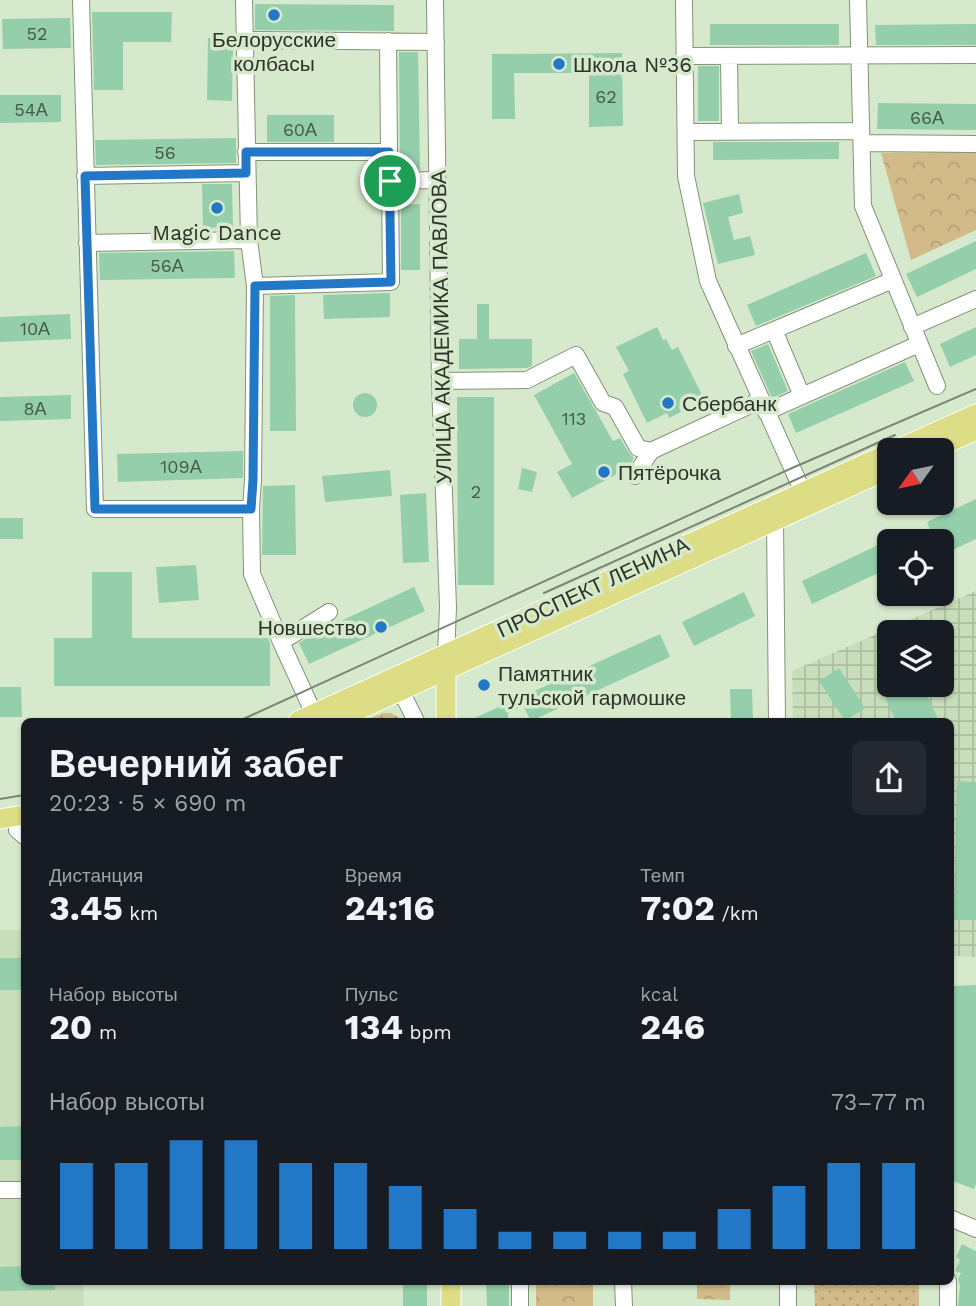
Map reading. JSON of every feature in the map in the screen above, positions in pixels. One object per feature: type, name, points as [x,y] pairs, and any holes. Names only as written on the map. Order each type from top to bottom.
[{"type":"main road","points":[[923,438],[976,414]]},
{"type":"main road","points":[[954,440],[976,430]]},
{"type":"main road","name":"ПРОСПЕКТ ЛЕНИНА","points":[[339,718],[388,689],[877,458]]},
{"type":"main road","name":"ПРОСПЕКТ ЛЕНИНА","points":[[446,662],[877,474]]},
{"type":"main road","points":[[446,662],[446,718]]},
{"type":"main road","name":"ПРОСПЕКТ ЛЕНИНА","points":[[306,717],[388,689]]},
{"type":"main road","points":[[0,819],[18,828]]},
{"type":"main road","points":[[450,1285],[451,1306]]},
{"type":"street","points":[[81,0],[95,509],[251,509]]},
{"type":"street","points":[[244,0],[248,240],[255,286],[252,574],[281,642],[306,717]]},
{"type":"street","name":"УЛИЦА АКАДЕМИКА ПАВЛОВА","points":[[435,0],[440,382],[448,607],[446,662]]},
{"type":"street","points":[[684,0],[686,176],[708,282],[803,492]]},
{"type":"street","points":[[858,0],[863,206],[937,386]]},
{"type":"street","points":[[244,40],[436,42]]},
{"type":"street","points":[[255,286],[391,282],[388,41]]},
{"type":"street","points":[[684,56],[976,55]]},
{"type":"street","points":[[729,56],[730,132]]},
{"type":"street","points":[[685,132],[861,137],[976,144]]},
{"type":"street","points":[[246,152],[389,152]]},
{"type":"street","points":[[85,176],[246,173]]},
{"type":"street","points":[[390,181],[438,180]]},
{"type":"street","points":[[87,243],[248,240]]},
{"type":"street","points":[[736,346],[893,280]]},
{"type":"street","points":[[912,327],[976,299]]},
{"type":"street","points":[[774,330],[802,396]]},
{"type":"street","points":[[635,476],[651,452],[764,406],[802,396],[919,344]]},
{"type":"street","points":[[440,382],[527,380],[576,355],[603,402],[615,407],[638,448],[651,452]]},
{"type":"street","points":[[775,521],[777,718]]},
{"type":"street","points":[[281,642],[329,612]]},
{"type":"street","points":[[388,689],[408,704],[415,718]]},
{"type":"street","points":[[0,1190],[21,1190]]},
{"type":"street","points":[[954,1220],[976,1229]]},
{"type":"street","points":[[520,1285],[520,1306]]},
{"type":"street","points":[[623,1285],[624,1306]]},
{"type":"street","points":[[788,1285],[788,1306]]},
{"type":"street","points":[[948,1285],[948,1306]]},
{"type":"shaded area","points":[[976,591],[976,957],[954,956],[954,718],[793,718],[792,671],[877,634],[877,697],[954,697],[954,620],[909,620],[942,606],[954,606],[954,601]]},
{"type":"shaded area","points":[[0,930],[21,930],[21,1285],[83,1285],[84,1306],[0,1306]]},
{"type":"green space","points":[[976,152],[976,230],[911,260],[881,153]]},
{"type":"green space","points":[[391,713],[400,718],[371,718]]},
{"type":"green space","points":[[536,1285],[593,1285],[593,1306],[536,1306]]},
{"type":"green space","points":[[697,1285],[730,1285],[730,1300],[697,1299]]},
{"type":"green space","points":[[814,1285],[919,1285],[919,1306],[815,1306]]},
{"type":"building","points":[[255,4],[394,5],[394,31],[255,30]]},
{"type":"building","points":[[92,12],[172,12],[171,42],[123,42],[123,90],[94,90]]},
{"type":"building","points":[[70,18],[71,48],[3,49],[2,19]]},
{"type":"building","points":[[710,24],[839,24],[839,45],[710,45]]},
{"type":"building","points":[[976,24],[976,45],[876,45],[875,25]]},
{"type":"building","points":[[208,38],[233,38],[232,101],[207,100]]},
{"type":"building","points":[[399,52],[418,52],[420,170],[400,170]]},
{"type":"building","points":[[622,53],[623,126],[589,127],[589,73],[514,73],[515,119],[492,119],[492,54]]},
{"type":"building","points":[[698,66],[719,66],[719,121],[698,121]]},
{"type":"building","points":[[0,95],[61,95],[61,122],[0,123]]},
{"type":"building","points":[[878,103],[976,104],[976,130],[877,129]]},
{"type":"building","points":[[267,115],[334,115],[334,142],[267,142]]},
{"type":"building","points":[[236,138],[236,163],[96,165],[95,140]]},
{"type":"building","points":[[713,142],[839,142],[839,159],[713,160]]},
{"type":"building","points":[[202,184],[232,184],[233,227],[203,228]]},
{"type":"building","points":[[739,194],[743,213],[728,217],[734,240],[750,236],[755,255],[718,264],[703,203]]},
{"type":"building","points":[[420,204],[420,270],[401,270],[401,205]]},
{"type":"building","points":[[976,241],[976,269],[917,297],[906,274]]},
{"type":"building","points":[[234,251],[235,278],[100,280],[99,253]]},
{"type":"building","points":[[866,253],[876,276],[756,326],[747,305]]},
{"type":"building","points":[[390,293],[390,317],[324,319],[323,295]]},
{"type":"building","points":[[295,295],[296,431],[270,431],[270,296]]},
{"type":"building","points":[[477,304],[489,304],[489,339],[532,339],[532,366],[459,369],[459,339],[477,339]]},
{"type":"building","points":[[70,314],[71,339],[0,342],[0,317]]},
{"type":"building","points":[[657,327],[672,350],[678,347],[702,395],[679,407],[681,412],[669,418],[667,413],[647,423],[623,374],[629,371],[616,347]]},
{"type":"building","points":[[976,327],[976,355],[950,367],[940,344]]},
{"type":"building","points":[[768,344],[788,391],[772,398],[751,351]]},
{"type":"building","points":[[905,362],[914,381],[796,433],[788,414]]},
{"type":"building","points":[[574,373],[613,441],[620,438],[634,458],[628,468],[572,498],[557,472],[572,464],[534,395]]},
{"type":"building","points":[[365,393],[374,396],[377,405],[374,414],[365,417],[356,414],[353,405],[356,396]]},
{"type":"building","points":[[71,395],[71,419],[0,421],[0,397]]},
{"type":"building","points":[[457,397],[494,397],[494,585],[458,585]]},
{"type":"building","points":[[243,451],[243,478],[118,482],[117,454]]},
{"type":"building","points":[[522,468],[537,472],[532,492],[518,489]]},
{"type":"building","points":[[390,470],[392,496],[325,502],[322,476]]},
{"type":"building","points":[[295,485],[296,555],[262,555],[263,486]]},
{"type":"building","points":[[426,493],[429,562],[403,563],[400,495]]},
{"type":"building","points":[[976,499],[976,539],[954,549],[954,529],[930,529],[927,522],[942,515],[954,515],[954,509]]},
{"type":"building","points":[[0,518],[23,518],[23,539],[0,539]]},
{"type":"building","points":[[877,546],[877,574],[812,604],[802,581]]},
{"type":"building","points":[[196,565],[199,600],[159,603],[156,567]]},
{"type":"building","points":[[92,572],[132,572],[132,638],[268,638],[270,686],[54,686],[54,638],[92,638]]},
{"type":"building","points":[[414,587],[425,611],[309,664],[299,643]]},
{"type":"building","points":[[744,592],[755,616],[694,646],[682,622]]},
{"type":"building","points":[[660,634],[670,657],[538,718],[529,718],[523,706],[508,713],[508,718],[475,718]]},
{"type":"building","points":[[839,668],[865,708],[850,718],[843,718],[819,681]]},
{"type":"building","points":[[0,687],[21,687],[22,717],[0,717]]},
{"type":"building","points":[[730,689],[752,689],[753,718],[731,718]]},
{"type":"building","points":[[885,697],[928,697],[938,718],[895,718]]},
{"type":"building","points":[[957,781],[976,782],[976,920],[954,920]]},
{"type":"building","points":[[0,958],[21,958],[21,990],[0,990]]},
{"type":"building","points":[[976,985],[974,1189],[954,1182],[954,986]]},
{"type":"building","points":[[21,1126],[21,1160],[0,1160],[0,1127]]},
{"type":"building","points":[[962,1244],[976,1251],[976,1306],[958,1306],[958,1279],[961,1273],[955,1271],[960,1260],[956,1257]]},
{"type":"building","points":[[21,1266],[21,1285],[54,1285],[55,1290],[0,1291],[0,1267]]},
{"type":"building","points":[[403,1285],[427,1285],[427,1306],[403,1306]]},
{"type":"building","points":[[486,1285],[509,1285],[509,1306],[487,1306]]},
{"type":"tram line","points":[[246,718],[792,468],[976,389]]},
{"type":"tram line","points":[[544,593],[895,435]]},
{"type":"tram line","points":[[0,799],[21,796]]},
{"type":"place","name":"Белорусские колбасы","points":[[274,15]]},
{"type":"place","name":"Школа №36","points":[[559,64]]},
{"type":"place","name":"Magic Dance","points":[[217,208]]},
{"type":"place","name":"Сбербанк","points":[[668,403]]},
{"type":"place","name":"Пятёрочка","points":[[604,472]]},
{"type":"place","name":"Новшество","points":[[381,627]]},
{"type":"place","name":"Памятник тульской гармошке","points":[[484,685]]},
{"type":"route","points":[[246,152],[389,152],[390,181],[391,282],[255,286],[251,509],[95,509],[85,176],[246,173],[246,152]]}]
